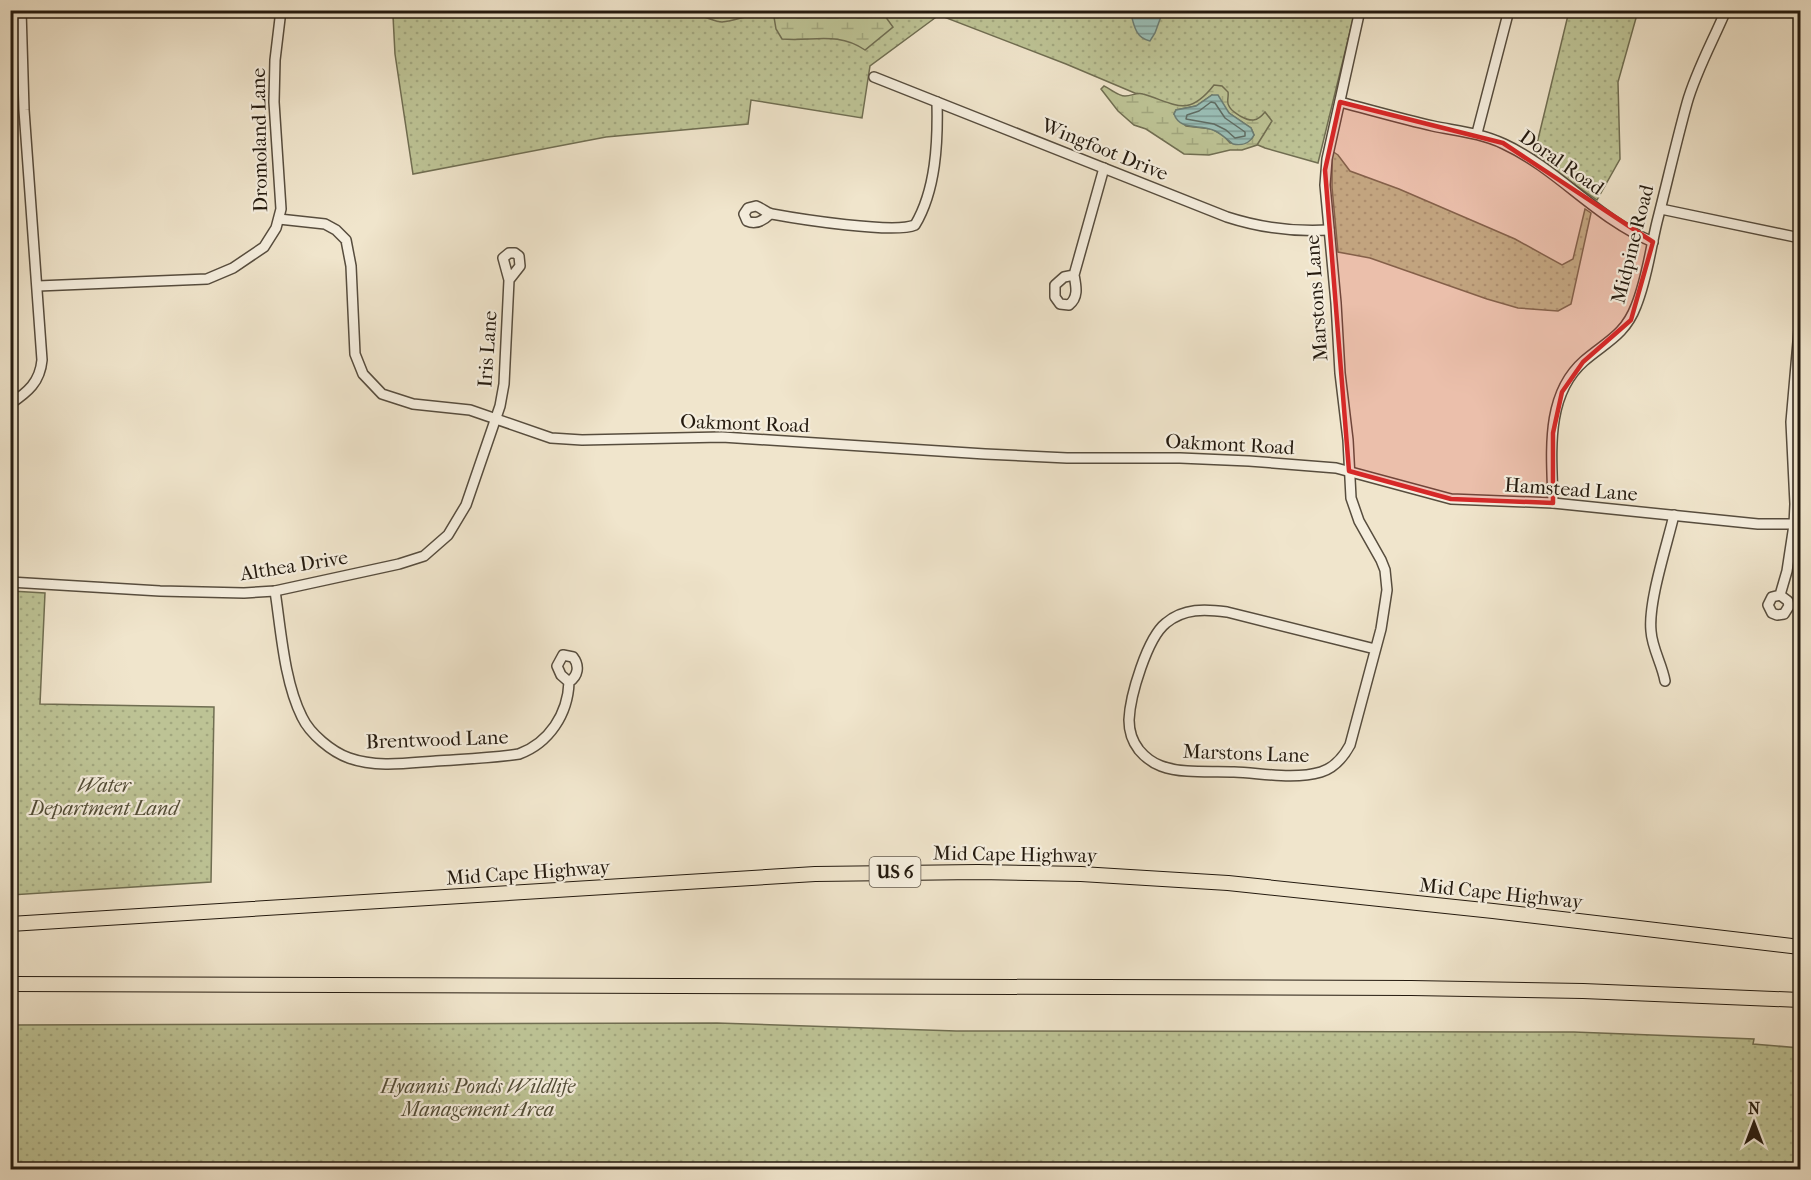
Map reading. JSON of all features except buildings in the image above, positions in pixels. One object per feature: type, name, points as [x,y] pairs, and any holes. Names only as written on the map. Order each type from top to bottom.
[{"type":"highway","name":"Mid Cape Highway","points":[[10,924],[815,874],[978,872],[1081,874],[1240,885],[1800,947]]},
{"type":"highway","points":[[10,984],[1411,988],[1605,992],[1800,1000]]},
{"type":"street","points":[[10,404],[33,386],[41,369],[42,352],[24,110],[21,10]]},
{"type":"street","name":"Dromoland Lane","points":[[38,286],[207,279],[233,268],[264,247],[271,238],[279,219],[281,198],[275,144],[274,102],[275,60],[281,10]]},
{"type":"street","name":"Marstons Lane","points":[[1360,10],[1326,170],[1351,498],[1354,509],[1374,544],[1385,570],[1386,603],[1375,649],[1350,745],[1344,755],[1323,772],[1283,775],[1175,769],[1161,766],[1149,759],[1139,750],[1130,732],[1129,718],[1132,703],[1148,648],[1165,623],[1181,614],[1203,609],[1227,612],[1375,649]]},
{"type":"street","points":[[1476,133],[1509,10]]},
{"type":"street","name":"Midpine Road","points":[[1552,503],[1554,418],[1562,392],[1568,380],[1583,362],[1617,336],[1631,320],[1642,289],[1691,89],[1726,10]]},
{"type":"street","name":"Wingfoot Drive","points":[[874,77],[1219,214],[1244,222],[1302,231],[1329,230]]},
{"type":"street","points":[[770,214],[871,227],[900,228],[915,225],[923,212],[930,186],[934,161],[937,102]]},
{"type":"street","name":"Doral Road","points":[[1340,102],[1435,126],[1476,133],[1503,144],[1528,158],[1627,229],[1653,242]]},
{"type":"street","points":[[1074,274],[1104,168]]},
{"type":"street","points":[[1661,209],[1800,238]]},
{"type":"street","name":"Oakmont Road","points":[[279,219],[325,224],[336,230],[346,240],[351,266],[355,354],[363,374],[382,394],[413,404],[470,410],[495,421],[542,436],[566,440],[722,437],[1017,456],[1084,459],[1208,459],[1315,466],[1349,471]]},
{"type":"street","name":"Iris Lane","points":[[495,421],[504,384],[509,280]]},
{"type":"street","points":[[1780,595],[1797,524],[1791,422],[1800,319]]},
{"type":"street","name":"Althea Drive","points":[[10,582],[159,591],[244,593],[275,591],[399,564],[424,556],[447,535],[466,505],[495,421]]},
{"type":"street","name":"Hamstead Lane","points":[[1349,471],[1451,499],[1552,503],[1768,525],[1797,524]]},
{"type":"street","points":[[1665,681],[1662,664],[1653,644],[1651,618],[1674,515]]},
{"type":"street","name":"Brentwood Lane","points":[[275,591],[287,671],[301,716],[314,733],[339,754],[349,758],[362,762],[401,763],[519,754],[536,745],[554,729],[566,702],[569,682]]},
{"type":"highlighted area","points":[[1340,102],[1503,143],[1653,242],[1631,320],[1583,362],[1562,392],[1553,433],[1553,503],[1451,499],[1349,471],[1325,170]]},
{"type":"green space","points":[[508,10],[1355,11],[1318,163],[1265,148],[1066,64],[939,15],[870,66],[862,118],[751,100],[748,124],[606,137],[413,174],[395,54],[393,16],[508,13]]},
{"type":"green space","points":[[697,11],[886,11],[885,16],[893,27],[865,50],[855,44],[834,39],[782,39],[776,29],[774,17],[768,15],[761,14],[722,22],[699,16]]},
{"type":"green space","points":[[1569,11],[1638,11],[1618,82],[1620,159],[1597,200],[1534,156]]},
{"type":"green space","points":[[1214,85],[1222,86],[1228,92],[1230,108],[1240,116],[1254,120],[1265,112],[1272,121],[1257,145],[1242,150],[1209,155],[1184,154],[1146,129],[1134,125],[1118,111],[1101,89],[1104,86],[1122,96],[1141,94],[1181,106],[1197,102]],"holes":[[[1212,95],[1229,113],[1251,128],[1254,135],[1250,140],[1230,143],[1223,135],[1212,129],[1186,126],[1174,114],[1176,110],[1196,106]]]},
{"type":"green space","points":[[1332,151],[1350,171],[1399,189],[1515,239],[1562,265],[1573,259],[1585,209],[1591,213],[1571,304],[1558,311],[1518,308],[1370,258],[1338,252],[1332,187]]},
{"type":"green space","name":"Water Department Land","points":[[11,591],[45,593],[40,704],[214,707],[211,882],[11,895]]},
{"type":"green space","name":"Hyannis Ponds Wildlife Management Area","points":[[717,1023],[956,1031],[1574,1032],[1754,1039],[1753,1044],[1800,1048],[1800,1169],[11,1169],[11,1025]]},
{"type":"water","points":[[1133,11],[1163,11],[1150,41],[1136,31],[1131,14]]},
{"type":"water","points":[[1212,95],[1218,95],[1229,113],[1251,128],[1254,135],[1248,142],[1233,144],[1216,131],[1181,123],[1174,114],[1176,110],[1196,106]]}]
